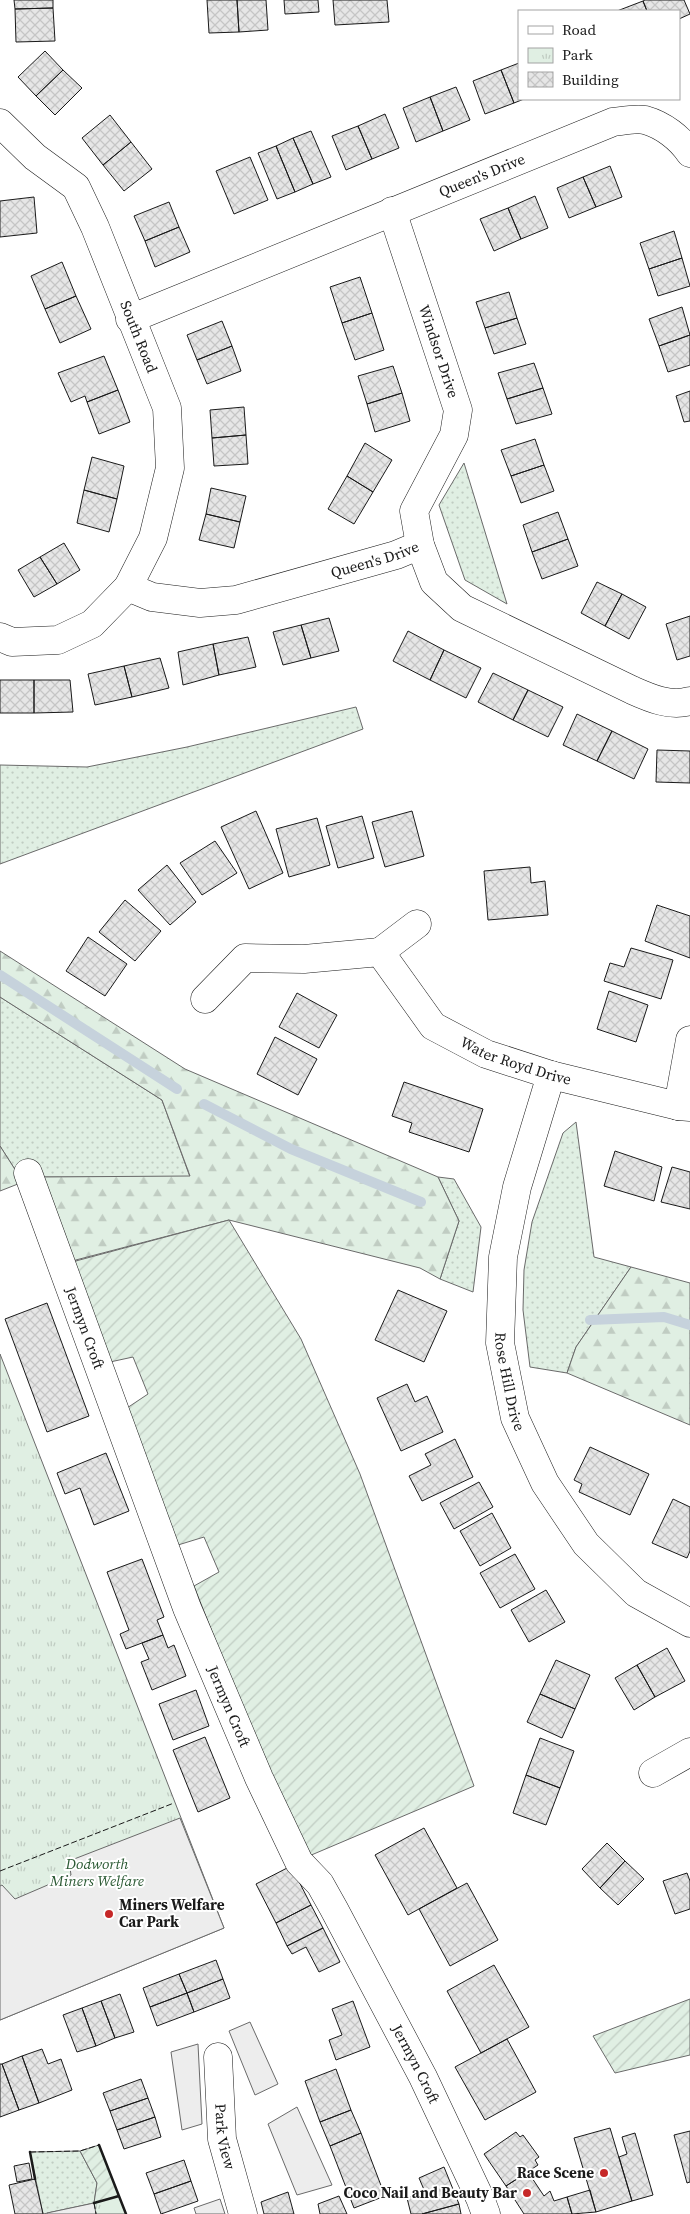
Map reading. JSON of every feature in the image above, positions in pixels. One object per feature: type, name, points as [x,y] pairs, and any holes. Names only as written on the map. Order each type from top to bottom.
[{"type":"street","name":"Queen's Drive","points":[[130,319],[613,122],[644,120],[668,131],[684,143],[690,153]]},
{"type":"street","name":"South Road","points":[[0,637],[12,642],[58,640],[92,624],[128,587],[153,538],[170,468],[167,408],[95,227],[76,187],[35,157],[1,127]]},
{"type":"street","name":"Windsor Drive","points":[[392,211],[458,410],[454,435],[414,511],[420,545]]},
{"type":"street","name":"Queen's Drive","points":[[128,587],[152,597],[200,603],[236,600],[396,554],[420,545],[434,582],[462,608],[657,701],[683,703],[690,701]]},
{"type":"street","points":[[205,999],[245,958],[304,960],[380,952],[417,924]]},
{"type":"street","name":"Water Royd Drive","points":[[380,952],[433,1026],[486,1054],[551,1075],[684,1107]]},
{"type":"street","points":[[684,1107],[690,1040]]},
{"type":"street","name":"Rose Hill Drive","points":[[551,1075],[517,1188],[502,1258],[500,1343],[515,1418],[545,1483],[586,1544],[636,1593],[690,1624]]},
{"type":"street","name":"Jermyn Croft","points":[[28,1173],[187,1608],[259,1778],[299,1862],[320,1884],[424,2077],[486,2214]]},
{"type":"street","points":[[653,1773],[690,1752]]},
{"type":"street","name":"Park View","points":[[218,2057],[222,2139],[243,2214]]},
{"type":"green space","points":[[464,463],[507,604],[465,580],[439,505]]},
{"type":"green space","points":[[356,707],[363,729],[0,864],[0,765],[87,767],[187,747]]},
{"type":"green space","points":[[0,951],[185,1069],[438,1177],[459,1221],[440,1279],[420,1268],[229,1220],[72,1261],[39,1177],[190,1176],[162,1100],[0,997]]},
{"type":"green space","points":[[0,997],[162,1100],[190,1177],[39,1177],[23,1182],[0,1146]]},
{"type":"green space","points":[[576,1122],[594,1257],[631,1267],[576,1347],[567,1373],[530,1367],[523,1310],[524,1270],[532,1222],[563,1133]]},
{"type":"green space","points":[[0,1146],[23,1182],[0,1191]]},
{"type":"green space","points":[[438,1177],[454,1179],[481,1227],[473,1292],[440,1279],[459,1221]]},
{"type":"green space","points":[[229,1220],[301,1339],[360,1474],[474,1786],[309,1856],[246,1718],[194,1586],[219,1572],[204,1537],[178,1545],[127,1408],[148,1394],[133,1357],[110,1362],[72,1262]]},
{"type":"green space","points":[[631,1267],[690,1283],[690,1425],[567,1373],[576,1347]]},
{"type":"green space","name":"Dodworth Miners Welfare","points":[[0,1354],[224,1928],[0,2020]]},
{"type":"green space","points":[[690,1999],[690,2055],[615,2073],[593,2036]]},
{"type":"green space","points":[[99,2145],[119,2196],[94,2203],[97,2183],[80,2151]]},
{"type":"green space","points":[[80,2151],[97,2183],[94,2203],[43,2214],[30,2152]]},
{"type":"green space","points":[[119,2196],[126,2214],[96,2214],[94,2203]]},
{"type":"shaded area","name":"Miners Welfare Car Park","points":[[180,1818],[224,1928],[0,2020],[0,1886],[2,1885],[15,1899],[71,1875],[69,1861]]},
{"type":"shaded area","points":[[250,2022],[278,2084],[255,2095],[229,2031]]},
{"type":"shaded area","points":[[198,2044],[202,2124],[182,2130],[171,2052]]},
{"type":"shaded area","points":[[297,2107],[332,2185],[297,2195],[268,2124]]},
{"type":"shaded area","points":[[220,2199],[225,2214],[196,2214],[194,2208]]},
{"type":"shaded area","points":[[94,2203],[96,2214],[47,2214],[47,2213]]},
{"type":"building","points":[[14,0],[53,0],[53,8],[15,9]]},
{"type":"building","points":[[207,0],[237,0],[239,32],[209,33]]},
{"type":"building","points":[[237,0],[266,0],[268,30],[239,32]]},
{"type":"building","points":[[284,0],[318,0],[319,12],[285,14]]},
{"type":"building","points":[[333,0],[387,0],[389,22],[335,25]]},
{"type":"building","points":[[684,0],[690,14],[680,19],[680,10],[647,10],[643,1]]},
{"type":"building","points":[[643,1],[647,10],[620,10]]},
{"type":"building","points":[[53,8],[55,41],[16,42],[15,9]]},
{"type":"building","points":[[45,51],[63,70],[36,96],[18,77]]},
{"type":"building","points":[[518,63],[518,100],[522,100],[514,103],[501,70]]},
{"type":"building","points":[[63,70],[82,88],[55,115],[36,96]]},
{"type":"building","points":[[501,70],[514,103],[485,114],[473,81]]},
{"type":"building","points":[[456,87],[470,120],[443,131],[430,97]]},
{"type":"building","points":[[430,97],[443,131],[416,142],[403,108]]},
{"type":"building","points":[[385,114],[399,148],[372,159],[358,126]]},
{"type":"building","points":[[110,115],[131,142],[103,165],[82,138]]},
{"type":"building","points":[[358,126],[372,159],[346,170],[332,136]]},
{"type":"building","points":[[311,131],[331,177],[313,184],[293,138]]},
{"type":"building","points":[[293,138],[313,184],[295,192],[276,146]]},
{"type":"building","points":[[131,142],[152,169],[124,191],[103,165]]},
{"type":"building","points":[[276,146],[295,192],[277,199],[258,153]]},
{"type":"building","points":[[250,157],[268,200],[234,214],[216,171]]},
{"type":"building","points":[[610,166],[622,197],[596,207],[583,177]]},
{"type":"building","points":[[583,177],[596,207],[569,218],[557,188]]},
{"type":"building","points":[[535,196],[548,228],[521,239],[508,208]]},
{"type":"building","points":[[34,197],[37,233],[0,237],[0,201]]},
{"type":"building","points":[[169,202],[179,227],[145,241],[134,216]]},
{"type":"building","points":[[508,208],[521,239],[494,251],[480,219]]},
{"type":"building","points":[[179,227],[190,252],[155,267],[145,241]]},
{"type":"building","points":[[674,231],[682,258],[649,269],[640,243]]},
{"type":"building","points":[[682,258],[690,286],[658,296],[649,269]]},
{"type":"building","points":[[62,262],[76,296],[45,309],[31,276]]},
{"type":"building","points":[[360,277],[372,313],[342,323],[330,287]]},
{"type":"building","points":[[509,292],[517,318],[485,328],[476,302]]},
{"type":"building","points":[[76,296],[91,329],[60,343],[45,309]]},
{"type":"building","points":[[682,307],[690,335],[659,346],[649,319]]},
{"type":"building","points":[[372,313],[384,350],[355,360],[342,323]]},
{"type":"building","points":[[517,318],[526,344],[494,354],[485,328]]},
{"type":"building","points":[[222,321],[232,346],[197,360],[187,335]]},
{"type":"building","points":[[690,335],[690,365],[668,372],[659,346]]},
{"type":"building","points":[[232,346],[241,371],[207,384],[197,360]]},
{"type":"building","points":[[104,356],[118,390],[87,402],[85,396],[71,402],[58,373]]},
{"type":"building","points":[[534,363],[543,388],[507,399],[498,373]]},
{"type":"building","points":[[393,366],[402,393],[367,404],[358,376]]},
{"type":"building","points":[[543,388],[552,414],[516,424],[507,399]]},
{"type":"building","points":[[118,390],[130,422],[99,434],[87,402]]},
{"type":"building","points":[[690,391],[690,421],[684,422],[676,396]]},
{"type":"building","points":[[402,393],[410,421],[375,432],[367,404]]},
{"type":"building","points":[[244,407],[246,435],[212,438],[210,410]]},
{"type":"building","points":[[246,435],[248,464],[214,466],[212,438]]},
{"type":"building","points":[[535,439],[544,465],[511,476],[501,450]]},
{"type":"building","points":[[365,443],[392,460],[373,492],[347,476]]},
{"type":"building","points":[[92,457],[124,466],[117,499],[84,490]]},
{"type":"building","points":[[544,465],[554,491],[521,503],[511,476]]},
{"type":"building","points":[[347,476],[373,492],[354,524],[328,509]]},
{"type":"building","points":[[211,488],[246,496],[240,522],[206,514]]},
{"type":"building","points":[[84,490],[117,499],[109,532],[77,523]]},
{"type":"building","points":[[558,512],[568,539],[532,552],[523,525]]},
{"type":"building","points":[[206,514],[240,522],[234,548],[199,540]]},
{"type":"building","points":[[568,539],[578,566],[542,579],[532,552]]},
{"type":"building","points":[[64,543],[80,570],[57,584],[40,557]]},
{"type":"building","points":[[40,557],[57,584],[34,597],[18,570]]},
{"type":"building","points":[[597,582],[622,594],[605,626],[581,613]]},
{"type":"building","points":[[622,594],[646,607],[629,639],[605,626]]},
{"type":"building","points":[[690,616],[690,656],[677,660],[666,624]]},
{"type":"building","points":[[329,618],[339,651],[311,658],[301,625]]},
{"type":"building","points":[[301,625],[311,658],[283,665],[273,632]]},
{"type":"building","points":[[408,631],[444,650],[430,680],[393,661]]},
{"type":"building","points":[[248,637],[256,667],[219,675],[213,644]]},
{"type":"building","points":[[213,644],[219,675],[183,685],[178,652]]},
{"type":"building","points":[[444,650],[481,668],[466,698],[430,680]]},
{"type":"building","points":[[160,658],[169,688],[132,697],[124,666]]},
{"type":"building","points":[[124,666],[132,697],[95,705],[88,674]]},
{"type":"building","points":[[493,673],[528,690],[513,720],[478,702]]},
{"type":"building","points":[[0,680],[34,680],[34,713],[0,713]]},
{"type":"building","points":[[34,680],[70,680],[73,712],[34,713]]},
{"type":"building","points":[[528,690],[563,707],[548,737],[513,720]]},
{"type":"building","points":[[577,714],[612,731],[597,761],[563,745]]},
{"type":"building","points":[[612,731],[648,749],[634,779],[597,761]]},
{"type":"building","points":[[657,750],[690,751],[690,783],[656,782]]},
{"type":"building","points":[[256,811],[283,873],[249,889],[221,827]]},
{"type":"building","points":[[412,811],[424,856],[385,867],[372,822]]},
{"type":"building","points":[[362,816],[374,858],[338,868],[326,826]]},
{"type":"building","points":[[317,818],[330,865],[289,877],[276,829]]},
{"type":"building","points":[[215,841],[237,873],[202,895],[180,863]]},
{"type":"building","points":[[167,865],[196,902],[170,925],[138,890]]},
{"type":"building","points":[[530,867],[531,883],[545,881],[548,915],[488,920],[484,871]]},
{"type":"building","points":[[125,900],[161,931],[135,961],[99,932]]},
{"type":"building","points":[[657,905],[690,916],[690,958],[645,941]]},
{"type":"building","points":[[88,937],[127,964],[105,996],[66,971]]},
{"type":"building","points":[[631,948],[673,960],[661,999],[604,981],[610,963],[624,967]]},
{"type":"building","points":[[609,991],[648,1005],[636,1042],[597,1029]]},
{"type":"building","points":[[297,993],[337,1015],[319,1048],[279,1027]]},
{"type":"building","points":[[275,1037],[317,1059],[298,1095],[257,1074]]},
{"type":"building","points":[[404,1082],[483,1109],[469,1152],[409,1132],[412,1123],[392,1116]]},
{"type":"building","points":[[615,1151],[662,1167],[654,1201],[604,1186]]},
{"type":"building","points":[[672,1167],[690,1172],[690,1209],[661,1202]]},
{"type":"building","points":[[398,1290],[447,1311],[424,1362],[375,1340]]},
{"type":"building","points":[[47,1303],[89,1416],[47,1432],[5,1319]]},
{"type":"building","points":[[407,1384],[415,1402],[427,1396],[443,1432],[401,1451],[377,1398]]},
{"type":"building","points":[[455,1439],[473,1477],[422,1501],[409,1476],[431,1465],[425,1454]]},
{"type":"building","points":[[590,1447],[649,1474],[630,1515],[579,1492],[582,1484],[574,1480]]},
{"type":"building","points":[[106,1453],[129,1511],[94,1525],[80,1488],[65,1494],[57,1473]]},
{"type":"building","points":[[479,1482],[493,1507],[454,1529],[440,1503]]},
{"type":"building","points":[[673,1499],[690,1507],[690,1551],[687,1558],[652,1543]]},
{"type":"building","points":[[492,1513],[511,1548],[480,1566],[460,1531]]},
{"type":"building","points":[[515,1554],[535,1589],[500,1608],[480,1573]]},
{"type":"building","points":[[142,1559],[164,1617],[157,1620],[163,1635],[126,1649],[120,1634],[129,1630],[107,1572]]},
{"type":"building","points":[[546,1590],[565,1622],[529,1642],[511,1610]]},
{"type":"building","points":[[163,1635],[168,1648],[174,1645],[186,1676],[152,1690],[141,1662],[149,1659],[142,1643]]},
{"type":"building","points":[[667,1648],[685,1681],[655,1697],[637,1665]]},
{"type":"building","points":[[556,1660],[590,1675],[575,1709],[540,1694]]},
{"type":"building","points":[[637,1665],[655,1697],[634,1710],[615,1678]]},
{"type":"building","points":[[196,1690],[209,1726],[173,1740],[159,1704]]},
{"type":"building","points":[[540,1694],[575,1709],[562,1738],[527,1722]]},
{"type":"building","points":[[205,1737],[230,1798],[198,1812],[173,1750]]},
{"type":"building","points":[[540,1738],[574,1751],[560,1788],[526,1775]]},
{"type":"building","points":[[526,1775],[560,1788],[546,1825],[513,1813]]},
{"type":"building","points":[[424,1828],[457,1888],[408,1915],[375,1855]]},
{"type":"building","points":[[607,1843],[625,1861],[600,1888],[582,1869]]},
{"type":"building","points":[[625,1861],[644,1879],[618,1905],[600,1888]]},
{"type":"building","points":[[291,1866],[311,1905],[276,1923],[256,1884]]},
{"type":"building","points":[[687,1873],[690,1881],[690,1909],[675,1914],[663,1881]]},
{"type":"building","points":[[467,1883],[498,1940],[450,1966],[419,1909]]},
{"type":"building","points":[[311,1905],[323,1928],[287,1946],[276,1923]]},
{"type":"building","points":[[323,1928],[340,1962],[319,1972],[306,1947],[292,1954],[287,1946]]},
{"type":"building","points":[[216,1960],[223,1979],[187,1993],[179,1974]]},
{"type":"building","points":[[494,1965],[529,2027],[481,2053],[447,1991]]},
{"type":"building","points":[[179,1974],[187,1993],[150,2007],[143,1988]]},
{"type":"building","points":[[223,1979],[230,1998],[194,2012],[187,1993]]},
{"type":"building","points":[[187,1993],[194,2012],[157,2026],[150,2007]]},
{"type":"building","points":[[120,1994],[134,2032],[115,2038],[101,2001]]},
{"type":"building","points":[[101,2001],[115,2038],[96,2046],[82,2008]]},
{"type":"building","points":[[353,2001],[370,2047],[336,2060],[329,2040],[342,2035],[332,2009]]},
{"type":"building","points":[[82,2008],[96,2046],[77,2052],[63,2015]]},
{"type":"building","points":[[507,2039],[536,2092],[485,2120],[455,2067]]},
{"type":"building","points":[[42,2049],[48,2064],[61,2059],[72,2090],[39,2103],[22,2056]]},
{"type":"building","points":[[22,2056],[39,2103],[19,2110],[2,2064]]},
{"type":"building","points":[[0,2064],[2,2064],[19,2110],[0,2117]]},
{"type":"building","points":[[336,2069],[351,2110],[320,2122],[305,2081]]},
{"type":"building","points":[[141,2079],[148,2098],[110,2111],[103,2093]]},
{"type":"building","points":[[148,2098],[155,2117],[117,2130],[110,2111]]},
{"type":"building","points":[[351,2110],[361,2133],[330,2146],[320,2122]]},
{"type":"building","points":[[155,2117],[161,2137],[124,2149],[117,2130]]},
{"type":"building","name":"Race Scene","points":[[610,2128],[632,2201],[596,2212],[574,2138]]},
{"type":"building","points":[[690,2131],[690,2182],[687,2183],[674,2135]]},
{"type":"building","points":[[516,2132],[520,2137],[523,2135],[539,2157],[535,2160],[538,2165],[506,2186],[484,2154]]},
{"type":"building","points":[[361,2133],[385,2196],[354,2208],[330,2146]]},
{"type":"building","points":[[635,2133],[653,2195],[632,2201],[619,2157],[627,2154],[622,2137]]},
{"type":"building","points":[[184,2160],[191,2181],[154,2194],[146,2173]]},
{"type":"building","points":[[29,2163],[32,2179],[17,2182],[14,2166]]},
{"type":"building","points":[[444,2167],[459,2204],[422,2214],[411,2214],[407,2198],[425,2192],[419,2178]]},
{"type":"building","name":"Coco Nail and Beauty Bar","points":[[528,2172],[544,2196],[550,2191],[554,2201],[567,2197],[572,2214],[524,2214],[506,2186]]},
{"type":"building","points":[[35,2179],[43,2214],[15,2214],[9,2185]]},
{"type":"building","points":[[191,2181],[198,2201],[161,2214],[154,2194]]},
{"type":"building","points":[[590,2190],[596,2212],[572,2214],[567,2197]]},
{"type":"building","points":[[288,2192],[294,2214],[264,2214],[261,2202]]},
{"type":"building","points":[[339,2196],[347,2214],[320,2214],[318,2204]]},
{"type":"building","points":[[459,2204],[461,2214],[422,2214]]},
{"type":"waterway","points":[[0,975],[177,1089]]},
{"type":"waterway","points":[[204,1104],[291,1149],[421,1202]]},
{"type":"waterway","points":[[590,1320],[664,1317],[690,1325]]},
{"type":"fence","points":[[0,1871],[174,1803]]},
{"type":"fence","points":[[30,2152],[80,2151],[99,2145]]},
{"type":"fence","points":[[94,2203],[96,2214]]},
{"type":"wall","points":[[99,2145],[126,2214]]},
{"type":"wall","points":[[30,2152],[35,2179]]},
{"type":"wall","points":[[94,2203],[119,2196]]},
{"type":"place","name":"Miners Welfare Car Park","points":[[109,1914]]},
{"type":"place","name":"Race Scene","points":[[604,2173]]},
{"type":"place","name":"Coco Nail and Beauty Bar","points":[[527,2193]]}]
